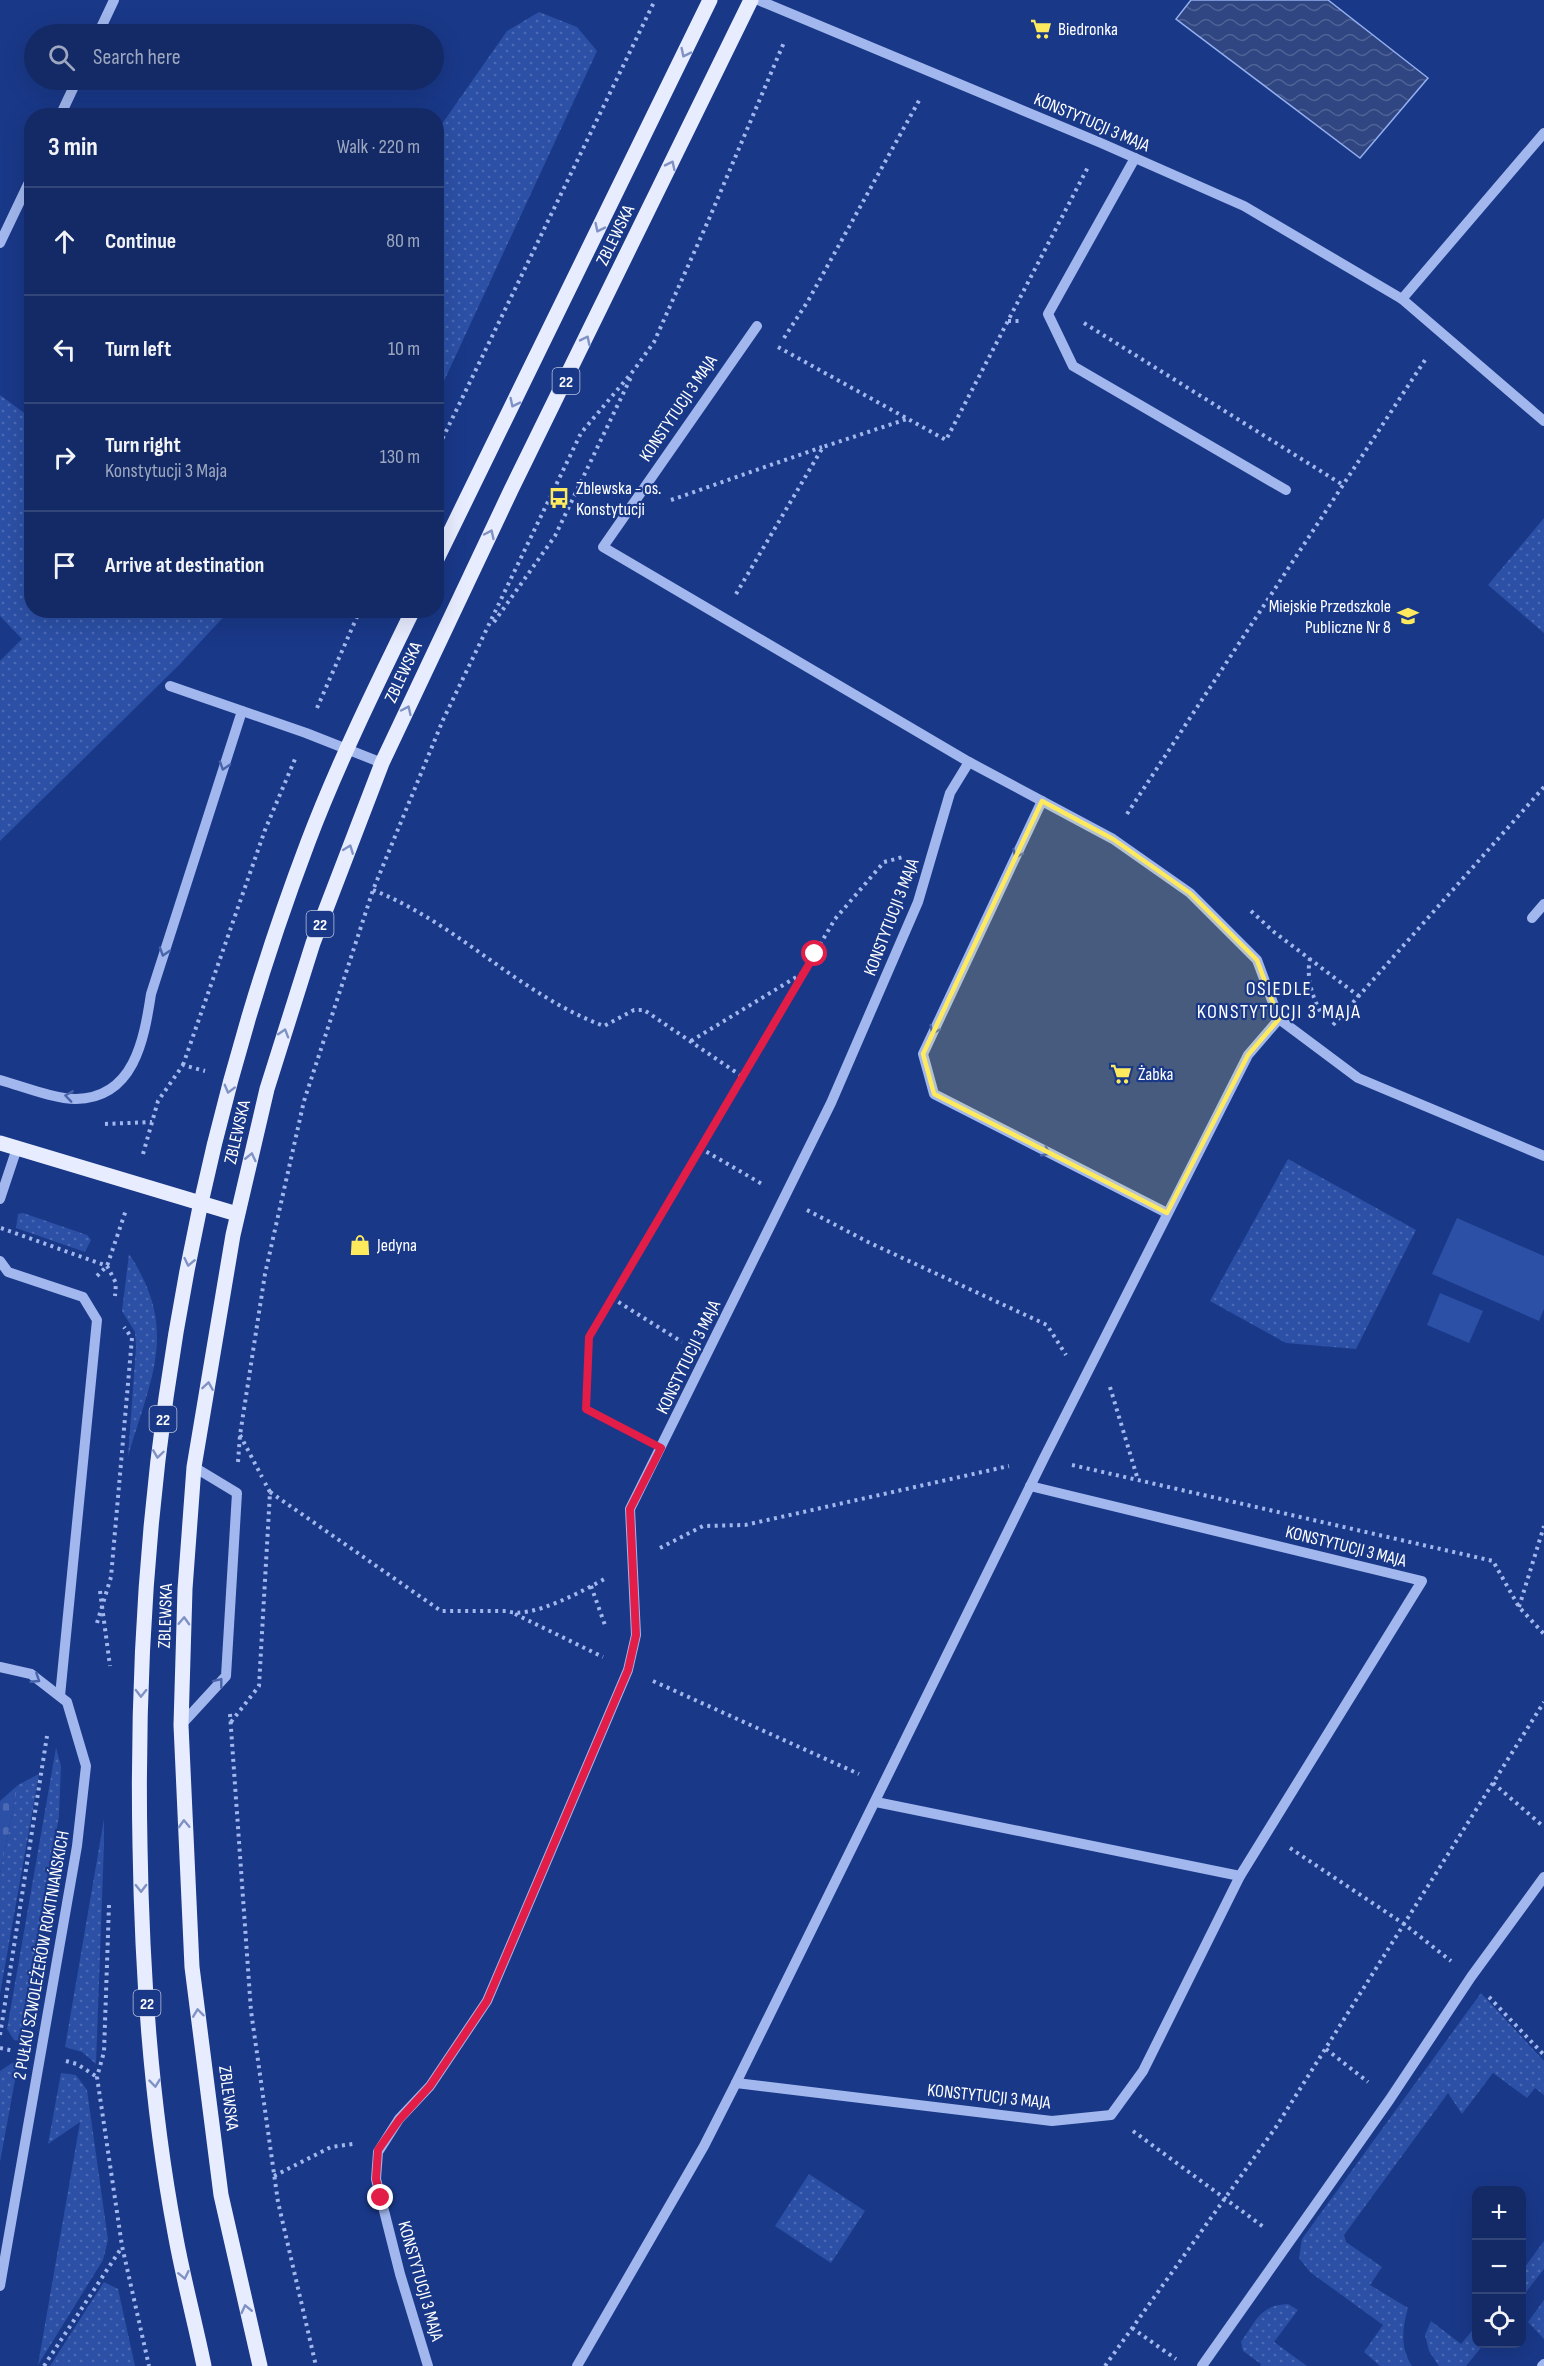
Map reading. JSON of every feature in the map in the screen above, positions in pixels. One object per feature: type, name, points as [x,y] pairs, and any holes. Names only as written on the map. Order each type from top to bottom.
[{"type":"main road","name":"ZBLEWSKA","points":[[444,545],[710,0]]},
{"type":"main road","name":"ZBLEWSKA","points":[[260,2366],[221,2195],[192,1967],[181,1725],[185,1589],[194,1467],[237,1214],[267,1089],[313,943],[382,763],[511,490],[751,0]]},
{"type":"main road","name":"ZBLEWSKA","points":[[204,2366],[174,2231],[156,2093],[142,1953],[138,1779],[142,1635],[153,1485],[172,1348],[200,1204],[243,1036],[302,860],[348,750],[408,618]]},
{"type":"main road","points":[[0,1143],[237,1214]]},
{"type":"street","points":[[103,24],[114,0]]},
{"type":"street","name":"KONSTYTUCJI 3 MAJA","points":[[758,0],[1101,143],[1244,206],[1402,299],[1544,421]]},
{"type":"street","points":[[64,108],[72,90]]},
{"type":"street","points":[[1402,299],[1544,133]]},
{"type":"street","points":[[1135,158],[1048,314],[1073,366],[1286,490]]},
{"type":"street","points":[[0,243],[24,193]]},
{"type":"street","name":"KONSTYTUCJI 3 MAJA","points":[[757,326],[603,547],[969,762],[1113,839],[1190,893],[1257,960],[1279,1019]]},
{"type":"street","points":[[170,686],[306,733],[382,763]]},
{"type":"street","points":[[0,1080],[76,1099],[112,1091],[134,1064],[145,1034],[151,994],[242,711]]},
{"type":"street","name":"KONSTYTUCJI 3 MAJA","points":[[429,2366],[400,2274],[376,2179],[378,2152],[399,2120],[430,2086],[487,2001],[628,1670],[636,1635],[630,1509],[831,1103],[918,902],[950,794],[969,762]]},
{"type":"street","points":[[1042,801],[923,1054],[934,1094],[1167,1213]]},
{"type":"street","points":[[1532,918],[1544,904]]},
{"type":"street","points":[[577,2366],[704,2146],[884,1786],[1030,1486],[1248,1055],[1279,1019],[1358,1078],[1544,1156]]},
{"type":"street","points":[[0,1199],[17,1148]]},
{"type":"street","points":[[0,1261],[8,1272],[83,1297],[98,1320],[63,1699]]},
{"type":"street","points":[[181,1725],[226,1676],[237,1493],[194,1467]]},
{"type":"street","name":"KONSTYTUCJI 3 MAJA","points":[[736,2083],[1052,2121],[1111,2115],[1143,2071],[1240,1876],[1422,1581],[1030,1486]]},
{"type":"street","points":[[0,1667],[32,1674],[63,1699]]},
{"type":"street","name":"2 PUŁKU SZWOLEŻERÓW ROKITNIAŃSKICH","points":[[0,2286],[77,1846],[86,1766],[63,1699]]},
{"type":"street","points":[[876,1802],[1240,1876]]},
{"type":"street","points":[[1202,2366],[1390,2099],[1471,1977],[1544,1878]]},
{"type":"path","points":[[444,435],[655,0]]},
{"type":"path","points":[[240,1435],[265,1274],[304,1101],[373,890],[443,720],[581,433],[634,370],[654,342],[710,219],[795,15]]},
{"type":"path","points":[[771,357],[808,301],[934,73]]},
{"type":"path","points":[[778,347],[946,440],[1101,143]]},
{"type":"path","points":[[1008,321],[1032,321]]},
{"type":"path","points":[[1077,322],[1087,324],[1343,485]]},
{"type":"path","points":[[1113,839],[1126,815],[1443,334]]},
{"type":"path","points":[[488,630],[555,536],[634,370]]},
{"type":"path","points":[[666,501],[908,419]]},
{"type":"path","points":[[722,617],[823,447]]},
{"type":"path","points":[[95,1279],[107,1266],[135,1184],[158,1101],[183,1065],[265,830],[356,618]]},
{"type":"path","points":[[1331,1028],[1544,787]]},
{"type":"path","points":[[1119,812],[1134,821]]},
{"type":"path","points":[[661,1448],[586,1409],[589,1337],[835,919],[884,862],[935,846]]},
{"type":"path","points":[[373,890],[419,911],[572,1014],[604,1026],[634,1010],[644,1010],[743,1077]]},
{"type":"path","points":[[1244,904],[1274,932],[1360,997]]},
{"type":"path","points":[[1310,958],[1308,973],[1312,992],[1331,1028],[1338,1033]]},
{"type":"path","points":[[691,1041],[805,971]]},
{"type":"path","points":[[183,1065],[231,1079]]},
{"type":"path","points":[[267,1089],[304,1101]]},
{"type":"path","points":[[700,1148],[868,1242],[1047,1325],[1082,1382]]},
{"type":"path","points":[[0,1227],[107,1266],[116,1283],[115,1302]]},
{"type":"path","points":[[612,1298],[667,1332]]},
{"type":"path","points":[[1099,1349],[1138,1480]]},
{"type":"path","points":[[270,1492],[441,1611],[507,1611],[515,1614],[628,1670],[884,1786]]},
{"type":"path","points":[[515,1614],[583,1591],[633,1562],[704,1526],[745,1525]]},
{"type":"path","points":[[1519,1607],[1544,1526]]},
{"type":"path","points":[[99,1587],[112,1676]]},
{"type":"path","points":[[1105,2366],[1276,2127],[1544,1702]]},
{"type":"path","points":[[231,1723],[251,2011],[274,2176],[316,2366]]},
{"type":"path","points":[[1493,1783],[1544,1827]]},
{"type":"path","points":[[1267,1832],[1404,1924],[1471,1977],[1544,2055]]},
{"type":"path","points":[[109,1899],[104,2052],[97,2077],[122,2246],[149,2366]]},
{"type":"path","points":[[0,2048],[20,2052]]},
{"type":"path","points":[[1326,2049],[1390,2099]]},
{"type":"path","points":[[64,2061],[77,2064],[97,2077]]},
{"type":"path","points":[[1111,2115],[1261,2225]]},
{"type":"path","points":[[274,2176],[332,2147],[362,2143]]},
{"type":"path","points":[[44,2366],[122,2246]]},
{"type":"path","points":[[1132,2328],[1170,2355]]},
{"type":"highlighted area","points":[[1042,801],[1113,839],[1190,893],[1257,960],[1279,1019],[1248,1055],[1167,1213],[934,1094],[923,1054]]},
{"type":"green space","points":[[539,12],[577,27],[597,51],[444,381],[444,121],[507,31]]},
{"type":"green space","points":[[0,395],[24,413],[24,618],[223,618],[179,665],[0,841],[0,661],[22,639],[0,616]]},
{"type":"green space","points":[[1544,518],[1544,633],[1488,585]]},
{"type":"green space","points":[[1288,1159],[1416,1230],[1356,1349],[1286,1343],[1210,1301]]},
{"type":"green space","points":[[23,1213],[87,1235],[91,1240],[85,1252],[16,1228],[18,1214]]},
{"type":"green space","points":[[1457,1218],[1544,1256],[1544,1309],[1539,1321],[1432,1274]]},
{"type":"green space","points":[[129,1254],[145,1281],[157,1331],[156,1355],[151,1379],[128,1457],[136,1347],[135,1332],[122,1311]]},
{"type":"green space","points":[[1440,1293],[1483,1311],[1469,1343],[1427,1325]]},
{"type":"green space","points":[[56,1748],[61,1766],[59,1816],[22,2041],[14,2040],[7,2029]]},
{"type":"green space","points":[[39,1774],[0,1994],[0,1873],[18,1785]]},
{"type":"green space","points":[[18,1785],[0,1873],[0,1801]]},
{"type":"green space","points":[[104,1819],[96,2064],[82,2052],[65,2047]]},
{"type":"green space","points":[[1481,1993],[1544,2061],[1544,2095],[1535,2088],[1527,2098],[1493,2073],[1462,2114],[1448,2093],[1344,2235],[1346,2242],[1382,2267],[1370,2285],[1408,2308],[1403,2338],[1405,2352],[1412,2366],[1380,2366],[1364,2352],[1383,2325],[1310,2272],[1299,2258],[1302,2239]]},
{"type":"green space","points":[[12,2063],[18,2064],[0,2162],[0,2071]]},
{"type":"green space","points":[[61,2073],[76,2075],[87,2090],[108,2240],[103,2260],[38,2365],[80,2122],[48,2144]]},
{"type":"green space","points":[[809,2174],[865,2211],[831,2263],[775,2226]]},
{"type":"green space","points":[[1544,2241],[1544,2269],[1526,2292],[1526,2266]]},
{"type":"green space","points":[[104,2282],[118,2289],[135,2366],[50,2366]]},
{"type":"green space","points":[[1544,2300],[1544,2339],[1528,2322]]},
{"type":"green space","points":[[1288,2304],[1298,2310],[1274,2342],[1307,2366],[1260,2366],[1261,2364],[1243,2351],[1241,2342],[1265,2311],[1271,2307]]},
{"type":"green space","points":[[1431,2321],[1461,2344],[1472,2331],[1472,2348],[1481,2348],[1466,2366],[1439,2366],[1429,2351],[1425,2335]]},
{"type":"water","points":[[1191,0],[1328,0],[1428,78],[1360,158],[1176,19]]},
{"type":"place","name":"Biedronka","points":[[1041,29]]},
{"type":"place","name":"Zblewska - os. Konstytucji","points":[[559,498]]},
{"type":"place","name":"Miejskie Przedszkole Publiczne Nr 8","points":[[1408,616]]},
{"type":"place","name":"Żabka","points":[[1121,1074]]},
{"type":"place","name":"Jedyna","points":[[360,1245]]},
{"type":"district","name":"OSIEDLE KONSTYTUCJI 3 MAJA","points":[[1279,1000]]},
{"type":"route","points":[[381,2198],[376,2179],[378,2150],[399,2120],[430,2086],[487,2001],[628,1670],[636,1635],[630,1509],[661,1448],[586,1409],[589,1337],[815,954]]}]
